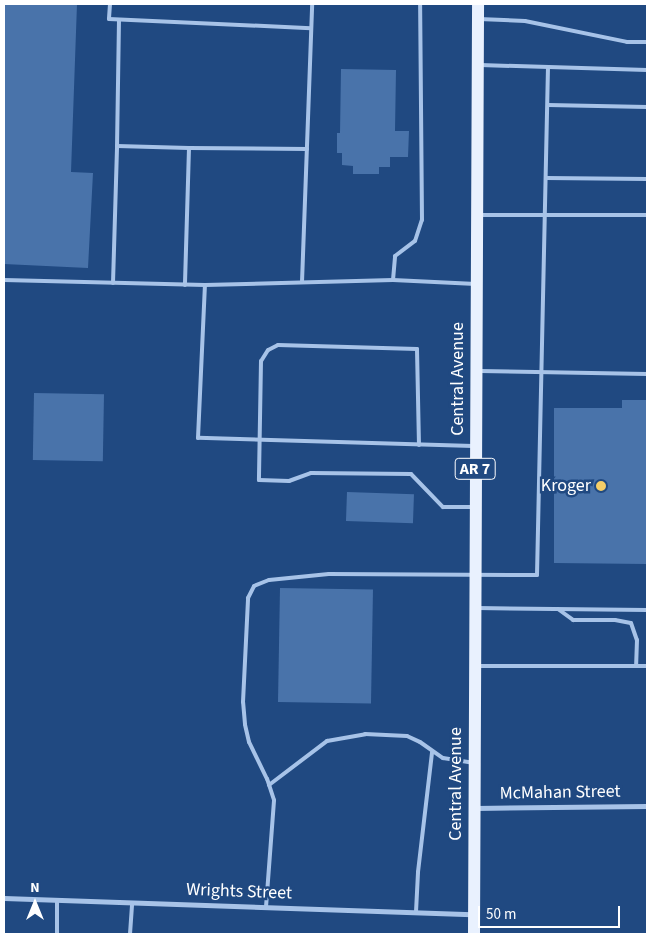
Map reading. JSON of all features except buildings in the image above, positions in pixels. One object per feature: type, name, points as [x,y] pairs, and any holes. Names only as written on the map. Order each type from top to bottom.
[{"type":"main road","name":"Central Avenue","points":[[474,934],[473,763],[478,4]]},
{"type":"street","name":"McMahan Street","points":[[473,808],[647,806]]},
{"type":"street","name":"Wrights Street","points":[[4,898],[473,914]]},
{"type":"lane","points":[[110,4],[110,20],[311,28]]},
{"type":"lane","points":[[302,282],[312,4]]},
{"type":"lane","points":[[393,280],[394,256],[415,241],[422,220],[420,4]]},
{"type":"lane","points":[[477,19],[525,21],[627,42],[647,42]]},
{"type":"lane","points":[[113,283],[119,20]]},
{"type":"lane","points":[[478,65],[647,70]]},
{"type":"lane","points":[[266,907],[274,800],[249,742],[243,702],[248,598],[254,586],[269,580],[329,574],[536,576],[548,67]]},
{"type":"lane","points":[[548,105],[647,107]]},
{"type":"lane","points":[[117,146],[307,149]]},
{"type":"lane","points":[[185,285],[189,148]]},
{"type":"lane","points":[[546,178],[647,179]]},
{"type":"lane","points":[[477,215],[647,215],[647,208]]},
{"type":"lane","points":[[4,280],[185,285],[393,280],[476,284]]},
{"type":"lane","points":[[205,285],[198,438],[476,446]]},
{"type":"lane","points":[[419,445],[417,349],[278,345],[268,350],[261,360],[259,480],[289,482],[311,473],[411,474],[443,507],[475,507]]},
{"type":"lane","points":[[476,371],[647,374]]},
{"type":"lane","points":[[474,608],[647,610]]},
{"type":"lane","points":[[558,609],[573,620],[615,620],[631,623],[637,640],[636,666]]},
{"type":"lane","points":[[474,666],[647,666]]},
{"type":"lane","points":[[269,785],[327,741],[364,734],[407,736],[420,742],[443,758],[473,763]]},
{"type":"lane","points":[[416,912],[418,872],[432,752]]},
{"type":"lane","points":[[57,900],[57,934]]},
{"type":"lane","points":[[130,934],[132,902]]},
{"type":"place","name":"Kroger","points":[[601,486]]}]
